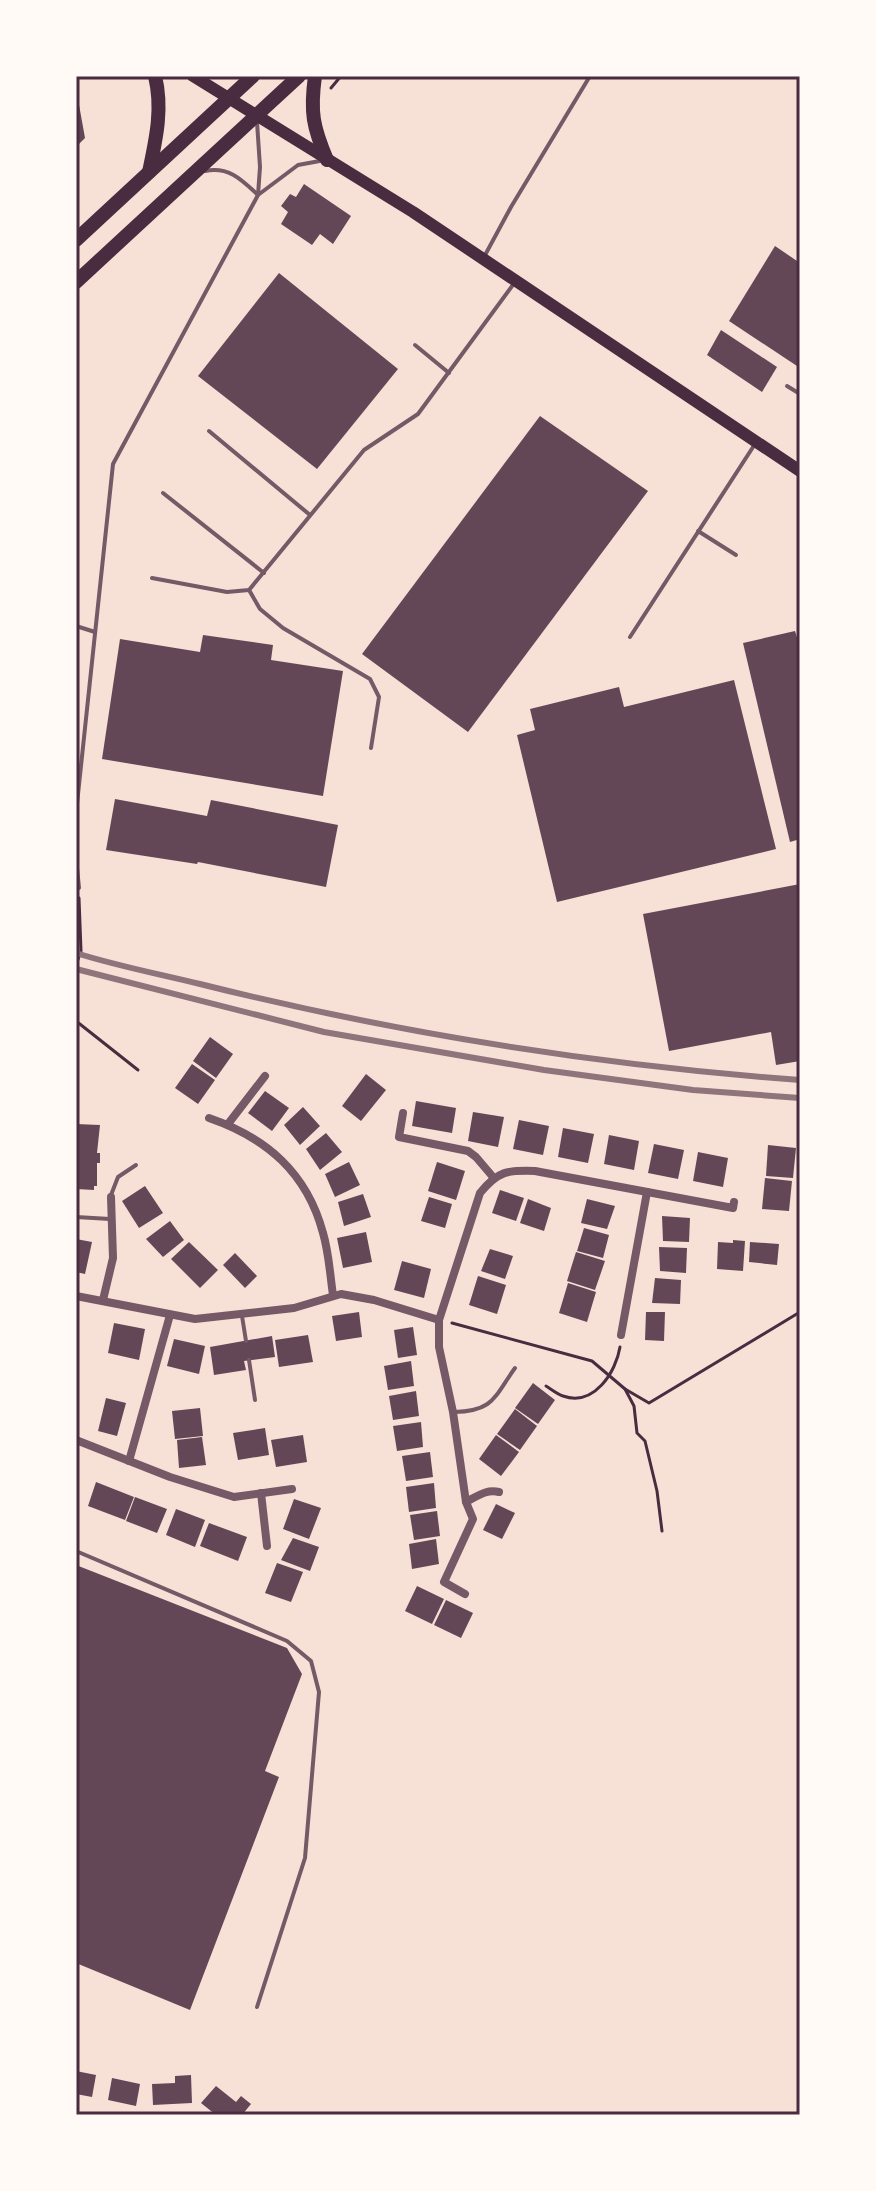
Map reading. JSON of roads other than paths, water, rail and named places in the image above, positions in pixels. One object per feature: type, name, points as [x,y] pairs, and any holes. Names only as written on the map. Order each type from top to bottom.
[{"type":"highway","points":[[149,172],[158,130],[160,95],[155,76]]},
{"type":"highway","points":[[76,240],[253,76]]},
{"type":"highway","points":[[76,282],[299,76]]},
{"type":"highway","points":[[315,76],[312,98],[314,129],[327,160]]},
{"type":"main road","points":[[193,76],[413,212],[800,471]]},
{"type":"street","points":[[228,1124],[265,1076]]},
{"type":"street","points":[[403,1113],[399,1137],[468,1151],[493,1177]]},
{"type":"street","points":[[209,1118],[228,1124],[270,1147],[296,1176],[314,1207],[324,1234],[333,1295]]},
{"type":"street","points":[[465,1594],[444,1582],[473,1519],[466,1502],[453,1412],[439,1347],[439,1320],[480,1193],[493,1177],[510,1170],[535,1171],[733,1208],[734,1202]]},
{"type":"street","points":[[621,1335],[647,1192]]},
{"type":"street","points":[[103,1300],[113,1258],[111,1197]]},
{"type":"street","points":[[76,1296],[195,1319],[294,1308],[333,1295],[374,1300],[439,1320]]},
{"type":"street","points":[[129,1461],[170,1315]]},
{"type":"street","points":[[76,1440],[170,1477],[234,1497],[292,1489]]},
{"type":"street","points":[[466,1502],[492,1490],[499,1492]]},
{"type":"street","points":[[261,1493],[267,1546]]},
{"type":"lane","points":[[483,259],[590,76]]},
{"type":"lane","points":[[76,813],[113,464],[258,195],[257,115]]},
{"type":"lane","points":[[258,195],[298,165],[327,160]]},
{"type":"lane","points":[[195,173],[217,168],[232,173],[258,195]]},
{"type":"lane","points":[[152,578],[227,592],[249,590],[364,450],[418,414],[516,280]]},
{"type":"lane","points":[[415,345],[449,373]]},
{"type":"lane","points":[[787,386],[800,394]]},
{"type":"lane","points":[[209,431],[310,515]]},
{"type":"lane","points":[[630,637],[756,442]]},
{"type":"lane","points":[[163,493],[264,573]]},
{"type":"lane","points":[[698,531],[736,555]]},
{"type":"lane","points":[[249,590],[260,609],[283,628],[370,679],[379,697],[371,748]]},
{"type":"lane","points":[[76,626],[95,632]]},
{"type":"lane","points":[[76,858],[79,888]]},
{"type":"lane","points":[[111,1197],[118,1177],[136,1165]]},
{"type":"lane","points":[[76,1217],[112,1220]]},
{"type":"lane","points":[[242,1316],[246,1341]]},
{"type":"lane","points":[[249,1360],[255,1400]]},
{"type":"lane","points":[[453,1412],[487,1407],[515,1368]]},
{"type":"lane","points":[[76,1551],[287,1641],[311,1661],[319,1692],[305,1858],[257,2007]]},
{"type":"railway","points":[[76,953],[274,1002],[423,1032],[649,1066],[800,1080]]},
{"type":"railway","points":[[76,969],[324,1032],[544,1070],[693,1090],[800,1098]]}]
